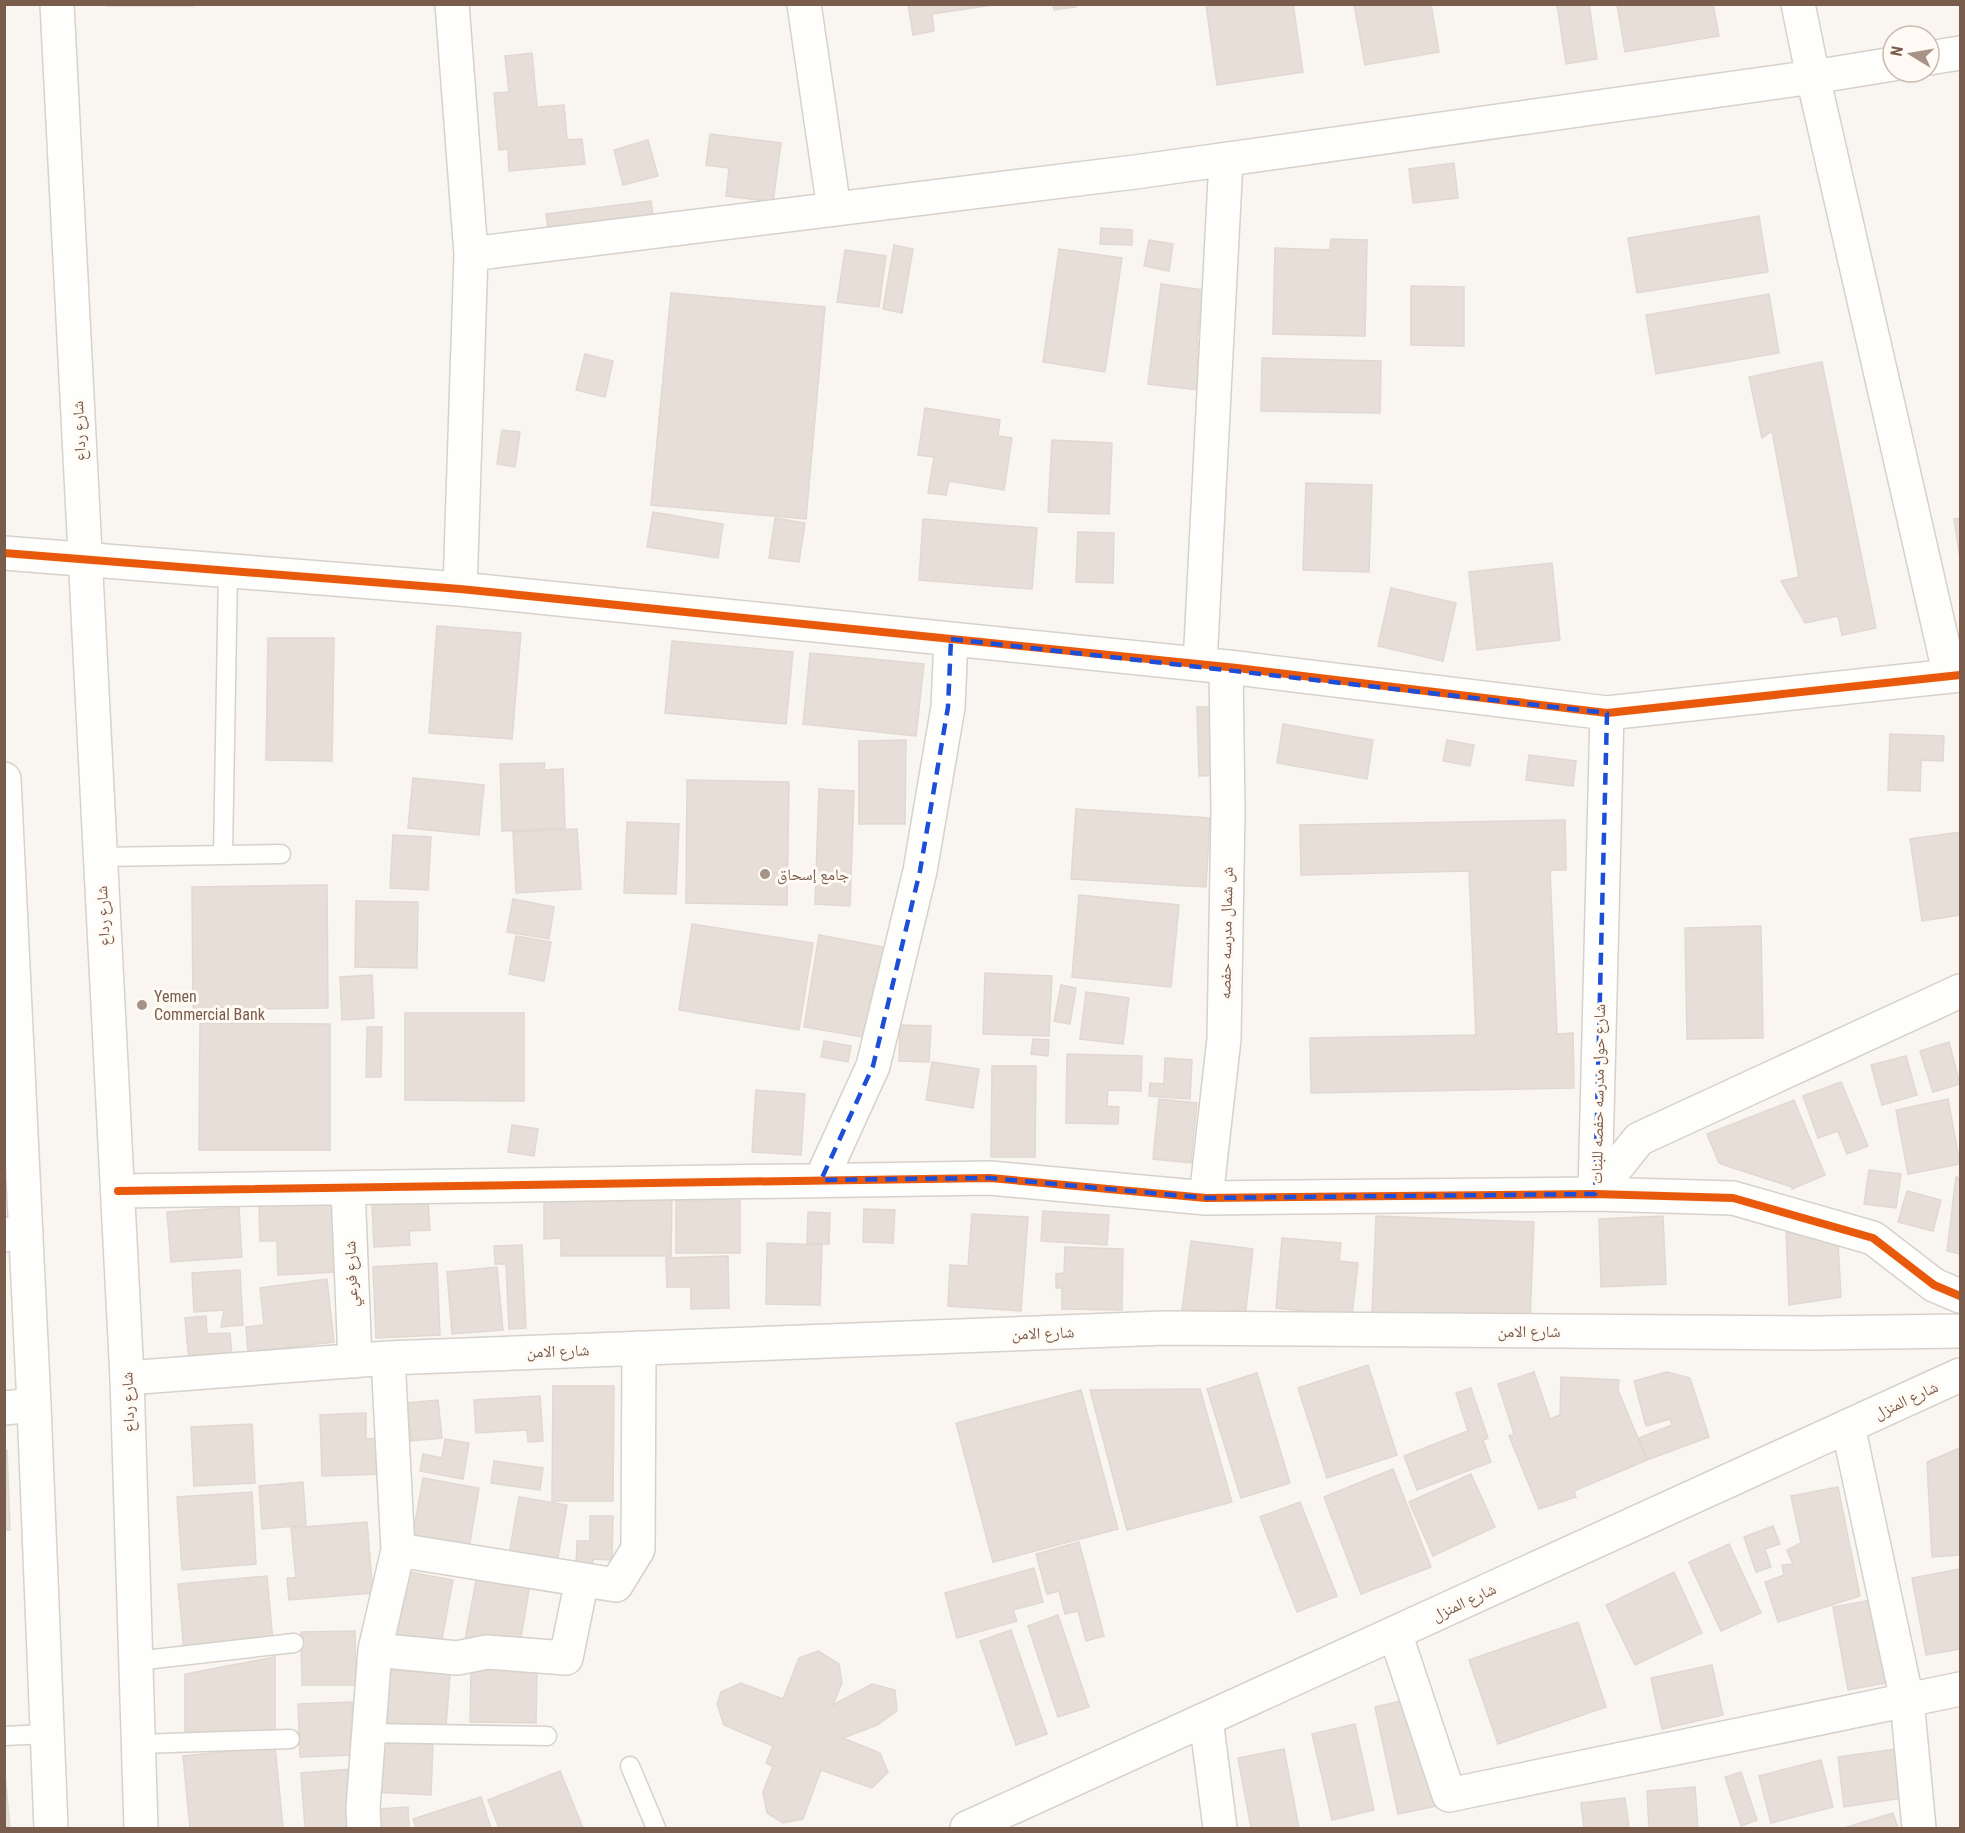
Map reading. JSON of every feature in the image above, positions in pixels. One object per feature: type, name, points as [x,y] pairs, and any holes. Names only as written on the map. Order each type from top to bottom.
[{"type":"street","name":"شارع رداع","points":[[57,4],[127,1378],[141,1828]]},
{"type":"street","points":[[453,4],[471,254],[460,589]]},
{"type":"street","points":[[804,4],[834,209]]},
{"type":"street","points":[[4,553],[460,589],[1213,666],[1607,713],[1955,675],[1813,77],[1798,4]]},
{"type":"street","points":[[1941,56],[1960,53]]},
{"type":"street","points":[[471,254],[1226,160],[1881,66]]},
{"type":"street","name":"ش شمال مدرسه حفصه","points":[[1206,1198],[1224,1039],[1228,812],[1213,666],[1226,160]]},
{"type":"street","points":[[821,1180],[873,1066],[920,871],[948,707],[951,639]]},
{"type":"street","name":"شارع حول مدرسه حفصه للبنات","points":[[1595,1194],[1607,713]]},
{"type":"street","points":[[4,779],[19,1406],[47,1734],[51,1828]]},
{"type":"street","name":"شارع حول مدرسه حفصه للبنات","points":[[1595,1194],[1639,1139],[1960,991]]},
{"type":"street","points":[[118,1191],[990,1178],[1206,1198],[1595,1194],[1733,1198],[1873,1238],[1934,1285],[1960,1296]]},
{"type":"street","name":"شارع فرعي","points":[[348,1188],[355,1360]]},
{"type":"street","name":"شارع الامن","points":[[127,1378],[388,1358],[1164,1328],[1815,1333],[1960,1331]]},
{"type":"street","points":[[398,1550],[616,1585],[638,1549],[639,1348]]},
{"type":"street","points":[[364,1828],[363,1808],[375,1650],[398,1550],[388,1358]]},
{"type":"street","name":"شارع المنزل","points":[[967,1828],[1960,1375]]},
{"type":"street","points":[[1848,1426],[1907,1700],[1919,1828]]},
{"type":"street","points":[[375,1650],[457,1658],[487,1652],[566,1658],[582,1580]]},
{"type":"street","points":[[1395,1633],[1449,1795],[1960,1689]]},
{"type":"street","points":[[1206,1719],[1220,1828]]},
{"type":"lane","points":[[223,855],[228,570]]},
{"type":"lane","points":[[100,857],[281,854]]},
{"type":"lane","points":[[136,1661],[294,1643]]},
{"type":"lane","points":[[369,1733],[547,1736]]},
{"type":"lane","points":[[4,1736],[47,1734]]},
{"type":"lane","points":[[139,1744],[290,1739]]},
{"type":"lane","points":[[630,1766],[656,1828]]},
{"type":"highlighted area","points":[[951,639],[1607,713],[1595,1194],[1206,1198],[990,1178],[821,1180],[873,1066],[920,871],[948,707]]},
{"type":"building","points":[[107,4],[193,4],[193,6],[107,6]]},
{"type":"building","points":[[908,4],[1000,4],[932,14],[934,31],[913,35]]},
{"type":"building","points":[[1053,4],[1075,4],[1076,7],[1054,10]]},
{"type":"building","points":[[1206,4],[1293,4],[1303,72],[1217,85]]},
{"type":"building","points":[[1354,4],[1431,4],[1439,52],[1365,65]]},
{"type":"building","points":[[1557,4],[1589,4],[1597,59],[1566,64]]},
{"type":"building","points":[[1617,4],[1713,4],[1719,36],[1625,52]]},
{"type":"building","points":[[532,53],[537,107],[564,105],[567,140],[582,139],[585,164],[509,171],[508,149],[499,150],[494,93],[509,92],[505,56]]},
{"type":"building","points":[[710,134],[781,143],[773,202],[726,196],[729,168],[706,165]]},
{"type":"building","points":[[648,140],[658,176],[623,185],[614,150]]},
{"type":"building","points":[[1454,163],[1458,198],[1413,203],[1409,169]]},
{"type":"building","points":[[651,201],[654,223],[549,236],[546,214]]},
{"type":"building","points":[[1759,216],[1768,272],[1637,293],[1628,238]]},
{"type":"building","points":[[1101,228],[1132,230],[1132,245],[1100,244]]},
{"type":"building","points":[[1331,239],[1367,240],[1365,336],[1273,334],[1275,248],[1330,250]]},
{"type":"building","points":[[1149,240],[1173,244],[1169,271],[1144,266]]},
{"type":"building","points":[[894,245],[913,249],[902,313],[883,309]]},
{"type":"building","points":[[1059,249],[1122,258],[1105,372],[1043,362]]},
{"type":"building","points":[[845,250],[886,256],[879,307],[837,302]]},
{"type":"building","points":[[1161,284],[1203,290],[1197,341],[1205,342],[1198,390],[1148,384]]},
{"type":"building","points":[[1411,286],[1464,287],[1464,346],[1411,345]]},
{"type":"building","points":[[671,293],[825,307],[806,519],[651,505]]},
{"type":"building","points":[[1769,294],[1779,353],[1656,374],[1646,315]]},
{"type":"building","points":[[585,354],[613,361],[605,397],[576,390]]},
{"type":"building","points":[[1262,358],[1381,361],[1380,413],[1261,411]]},
{"type":"building","points":[[1822,362],[1876,628],[1842,635],[1838,616],[1805,623],[1781,581],[1799,577],[1772,431],[1762,438],[1749,377]]},
{"type":"building","points":[[925,408],[1000,420],[998,436],[1012,438],[1004,490],[949,481],[946,495],[928,493],[934,457],[918,455]]},
{"type":"building","points":[[502,430],[520,432],[515,467],[497,464]]},
{"type":"building","points":[[1052,440],[1112,443],[1109,514],[1048,512]]},
{"type":"building","points":[[1306,483],[1372,485],[1369,572],[1303,570]]},
{"type":"building","points":[[653,512],[723,524],[718,558],[647,547]]},
{"type":"building","points":[[775,518],[805,523],[799,562],[769,558]]},
{"type":"building","points":[[1960,518],[1960,559],[1954,519]]},
{"type":"building","points":[[923,519],[1037,528],[1032,589],[919,580]]},
{"type":"building","points":[[1078,532],[1114,533],[1113,583],[1076,582]]},
{"type":"building","points":[[1552,563],[1560,640],[1477,650],[1469,572]]},
{"type":"building","points":[[1391,588],[1456,603],[1443,661],[1378,646]]},
{"type":"building","points":[[437,626],[521,633],[512,739],[429,733]]},
{"type":"building","points":[[268,638],[334,638],[332,761],[266,760]]},
{"type":"building","points":[[672,641],[793,652],[786,724],[665,713]]},
{"type":"building","points":[[810,653],[924,664],[916,736],[803,724]]},
{"type":"building","points":[[1197,707],[1218,707],[1220,775],[1199,776]]},
{"type":"building","points":[[1283,724],[1373,740],[1367,779],[1277,763]]},
{"type":"building","points":[[1890,734],[1944,736],[1943,761],[1921,760],[1920,791],[1888,790]]},
{"type":"building","points":[[906,740],[905,824],[859,824],[859,741]]},
{"type":"building","points":[[1447,740],[1474,745],[1470,766],[1443,761]]},
{"type":"building","points":[[1529,755],[1576,761],[1573,786],[1526,780]]},
{"type":"building","points":[[545,763],[544,770],[563,769],[565,828],[502,831],[500,764]]},
{"type":"building","points":[[413,778],[484,785],[479,835],[408,828]]},
{"type":"building","points":[[687,780],[789,782],[787,905],[686,903]]},
{"type":"building","points":[[819,789],[854,791],[850,906],[815,904]]},
{"type":"building","points":[[1076,809],[1210,818],[1206,887],[1071,879]]},
{"type":"building","points":[[1565,820],[1566,870],[1550,870],[1557,1034],[1573,1033],[1574,1088],[1311,1093],[1310,1038],[1476,1035],[1469,871],[1301,875],[1300,825]]},
{"type":"building","points":[[627,822],[679,824],[676,894],[624,893]]},
{"type":"building","points":[[577,829],[581,889],[516,893],[513,832]]},
{"type":"building","points":[[1960,832],[1960,915],[1922,921],[1910,839]]},
{"type":"building","points":[[393,835],[431,837],[428,890],[390,888]]},
{"type":"building","points":[[327,885],[328,1008],[193,1010],[192,887]]},
{"type":"building","points":[[1079,895],[1179,905],[1171,987],[1072,977]]},
{"type":"building","points":[[513,899],[554,907],[549,939],[507,932]]},
{"type":"building","points":[[356,901],[418,902],[417,968],[355,967]]},
{"type":"building","points":[[692,924],[813,943],[799,1030],[679,1010]]},
{"type":"building","points":[[1761,926],[1763,1038],[1687,1039],[1685,928]]},
{"type":"building","points":[[819,935],[889,948],[874,1039],[804,1027]]},
{"type":"building","points":[[516,936],[551,942],[544,981],[509,974]]},
{"type":"building","points":[[985,973],[1052,976],[1049,1036],[983,1034]]},
{"type":"building","points":[[372,975],[374,1018],[342,1020],[340,977]]},
{"type":"building","points":[[1061,985],[1076,988],[1070,1024],[1054,1021]]},
{"type":"building","points":[[1086,992],[1129,998],[1123,1044],[1080,1039]]},
{"type":"building","points":[[405,1013],[524,1013],[524,1101],[405,1100]]},
{"type":"building","points":[[200,1023],[330,1024],[330,1150],[199,1150]]},
{"type":"building","points":[[900,1025],[931,1026],[929,1062],[899,1061]]},
{"type":"building","points":[[367,1027],[382,1027],[381,1077],[366,1077]]},
{"type":"building","points":[[1033,1039],[1049,1040],[1048,1056],[1031,1054]]},
{"type":"building","points":[[824,1041],[851,1046],[848,1062],[821,1057]]},
{"type":"building","points":[[1949,1042],[1960,1084],[1933,1092],[1920,1051]]},
{"type":"building","points":[[1067,1054],[1142,1056],[1141,1091],[1108,1090],[1107,1106],[1119,1107],[1118,1124],[1066,1123]]},
{"type":"building","points":[[1906,1056],[1917,1095],[1882,1105],[1871,1065]]},
{"type":"building","points":[[1165,1058],[1192,1060],[1190,1099],[1149,1096],[1150,1083],[1164,1084]]},
{"type":"building","points":[[932,1062],[979,1069],[973,1108],[926,1100]]},
{"type":"building","points":[[992,1066],[1036,1066],[1035,1157],[991,1157]]},
{"type":"building","points":[[1841,1082],[1868,1146],[1847,1154],[1838,1131],[1818,1138],[1803,1096]]},
{"type":"building","points":[[756,1090],[805,1094],[801,1155],[752,1152]]},
{"type":"building","points":[[1159,1099],[1197,1103],[1191,1163],[1153,1159]]},
{"type":"building","points":[[1948,1099],[1960,1164],[1908,1174],[1896,1110]]},
{"type":"building","points":[[1794,1100],[1825,1175],[1792,1189],[1792,1187],[1721,1164],[1722,1162],[1719,1163],[1707,1134]]},
{"type":"building","points":[[512,1125],[538,1129],[534,1156],[508,1152]]},
{"type":"building","points":[[1869,1170],[1901,1174],[1896,1208],[1864,1204]]},
{"type":"building","points":[[1956,1177],[1960,1178],[1960,1254],[1947,1251]]},
{"type":"building","points":[[1907,1191],[1941,1200],[1933,1231],[1898,1222]]},
{"type":"building","points":[[544,1194],[672,1194],[671,1256],[561,1256],[561,1238],[544,1239]]},
{"type":"building","points":[[676,1201],[740,1201],[740,1253],[676,1253]]},
{"type":"building","points":[[428,1202],[430,1230],[409,1231],[410,1245],[374,1247],[372,1205]]},
{"type":"building","points":[[336,1203],[338,1272],[278,1275],[277,1241],[260,1241],[259,1206]]},
{"type":"building","points":[[239,1207],[242,1257],[171,1262],[167,1212]]},
{"type":"building","points":[[864,1209],[895,1210],[893,1243],[863,1242]]},
{"type":"building","points":[[1043,1211],[1109,1215],[1107,1245],[1041,1241]]},
{"type":"building","points":[[808,1212],[830,1213],[829,1244],[807,1243]]},
{"type":"building","points":[[972,1214],[1028,1217],[1021,1311],[948,1306],[950,1265],[968,1266]]},
{"type":"building","points":[[1376,1216],[1534,1222],[1530,1321],[1372,1314]]},
{"type":"building","points":[[1663,1216],[1666,1284],[1601,1287],[1599,1219]]},
{"type":"building","points":[[1786,1228],[1838,1243],[1841,1297],[1789,1305]]},
{"type":"building","points":[[1282,1238],[1341,1243],[1339,1261],[1358,1263],[1352,1316],[1276,1308]]},
{"type":"building","points":[[1191,1241],[1253,1249],[1245,1317],[1182,1310]]},
{"type":"building","points":[[767,1243],[822,1245],[820,1305],[766,1304]]},
{"type":"building","points":[[522,1245],[526,1328],[509,1329],[506,1264],[495,1264],[494,1246]]},
{"type":"building","points":[[1065,1247],[1123,1249],[1122,1310],[1062,1309],[1062,1288],[1056,1288],[1056,1274],[1064,1273]]},
{"type":"building","points":[[728,1256],[729,1308],[691,1309],[691,1287],[667,1287],[666,1258]]},
{"type":"building","points":[[437,1263],[440,1335],[376,1338],[373,1267]]},
{"type":"building","points":[[497,1267],[503,1330],[452,1334],[447,1272]]},
{"type":"building","points":[[240,1270],[243,1325],[221,1327],[224,1310],[194,1312],[192,1273]]},
{"type":"building","points":[[327,1279],[334,1342],[248,1352],[246,1327],[264,1325],[260,1288]]},
{"type":"building","points":[[206,1316],[207,1334],[230,1333],[232,1357],[189,1361],[185,1318]]},
{"type":"building","points":[[1368,1365],[1397,1455],[1327,1478],[1298,1388]]},
{"type":"building","points":[[1534,1372],[1550,1419],[1560,1415],[1561,1377],[1619,1380],[1618,1390],[1647,1460],[1574,1491],[1576,1497],[1539,1509],[1509,1436],[1514,1434],[1498,1384]]},
{"type":"building","points":[[1667,1372],[1690,1378],[1709,1437],[1647,1460],[1639,1438],[1672,1425],[1670,1419],[1646,1426],[1634,1381]]},
{"type":"building","points":[[1257,1373],[1290,1483],[1241,1498],[1207,1389]]},
{"type":"building","points":[[553,1386],[614,1386],[613,1501],[552,1501]]},
{"type":"building","points":[[1471,1388],[1488,1438],[1483,1440],[1491,1462],[1417,1490],[1404,1456],[1468,1431],[1456,1393]]},
{"type":"building","points":[[1200,1389],[1232,1502],[1127,1530],[1090,1390]]},
{"type":"building","points":[[1081,1390],[1118,1529],[993,1562],[956,1423]]},
{"type":"building","points":[[540,1396],[543,1441],[528,1442],[527,1430],[476,1433],[474,1400]]},
{"type":"building","points":[[438,1400],[442,1438],[411,1441],[407,1403]]},
{"type":"building","points":[[366,1413],[366,1439],[382,1438],[383,1474],[322,1476],[320,1415]]},
{"type":"building","points":[[252,1424],[255,1483],[194,1486],[191,1427]]},
{"type":"building","points":[[445,1439],[469,1443],[463,1479],[420,1471],[423,1454],[442,1458]]},
{"type":"building","points":[[1960,1448],[1960,1555],[1932,1557],[1927,1462]]},
{"type":"building","points":[[4,1450],[7,1450],[10,1530],[4,1530]]},
{"type":"building","points":[[494,1461],[543,1468],[540,1490],[491,1483]]},
{"type":"building","points":[[1393,1469],[1431,1567],[1361,1594],[1324,1497]]},
{"type":"building","points":[[1471,1474],[1495,1527],[1433,1556],[1409,1502]]},
{"type":"building","points":[[423,1478],[479,1488],[468,1555],[411,1545]]},
{"type":"building","points":[[303,1482],[306,1525],[262,1529],[259,1486]]},
{"type":"building","points":[[1838,1487],[1860,1596],[1778,1622],[1765,1582],[1784,1575],[1782,1565],[1793,1564],[1787,1550],[1801,1543],[1791,1496]]},
{"type":"building","points":[[252,1492],[256,1564],[182,1570],[177,1497]]},
{"type":"building","points":[[519,1497],[567,1505],[557,1563],[509,1555]]},
{"type":"building","points":[[1300,1502],[1337,1596],[1297,1612],[1260,1517]]},
{"type":"building","points":[[590,1516],[613,1516],[612,1560],[593,1559],[593,1570],[576,1570],[577,1541],[590,1541]]},
{"type":"building","points":[[367,1522],[373,1593],[289,1600],[287,1578],[296,1578],[291,1528]]},
{"type":"building","points":[[1773,1526],[1780,1544],[1765,1549],[1771,1567],[1756,1572],[1744,1537]]},
{"type":"building","points":[[1079,1542],[1104,1636],[1086,1641],[1078,1611],[1065,1614],[1059,1591],[1047,1594],[1036,1554]]},
{"type":"building","points":[[1729,1544],[1761,1613],[1721,1631],[1689,1562]]},
{"type":"building","points":[[1034,1568],[1043,1602],[1013,1610],[1017,1621],[957,1638],[945,1593]]},
{"type":"building","points":[[1960,1569],[1960,1649],[1926,1655],[1912,1578]]},
{"type":"building","points":[[404,1571],[453,1580],[441,1645],[392,1637]]},
{"type":"building","points":[[1674,1572],[1702,1633],[1635,1665],[1606,1605]]},
{"type":"building","points":[[477,1575],[530,1584],[519,1649],[465,1640]]},
{"type":"building","points":[[267,1576],[273,1642],[184,1651],[178,1584]]},
{"type":"building","points":[[1882,1598],[1897,1681],[1848,1690],[1833,1607]]},
{"type":"building","points":[[1058,1615],[1089,1707],[1058,1717],[1028,1626]]},
{"type":"building","points":[[1578,1622],[1606,1707],[1498,1744],[1469,1660]]},
{"type":"building","points":[[1011,1630],[1047,1734],[1016,1745],[980,1641]]},
{"type":"building","points":[[355,1631],[356,1685],[302,1685],[301,1632]]},
{"type":"building","points":[[818,1651],[839,1664],[842,1683],[833,1705],[872,1684],[895,1690],[897,1711],[877,1725],[843,1738],[880,1753],[888,1772],[872,1788],[821,1770],[803,1819],[783,1823],[767,1813],[763,1792],[773,1766],[766,1763],[773,1746],[724,1725],[717,1704],[721,1692],[741,1683],[783,1699],[799,1658]]},
{"type":"building","points":[[275,1657],[275,1730],[185,1733],[185,1674]]},
{"type":"building","points":[[1712,1665],[1723,1715],[1662,1729],[1651,1678]]},
{"type":"building","points":[[471,1668],[537,1669],[536,1723],[470,1722]]},
{"type":"building","points":[[389,1670],[450,1674],[446,1727],[385,1723]]},
{"type":"building","points":[[1414,1698],[1437,1806],[1398,1814],[1375,1707]]},
{"type":"building","points":[[352,1702],[354,1755],[300,1757],[298,1704]]},
{"type":"building","points":[[1355,1724],[1374,1810],[1332,1820],[1312,1734]]},
{"type":"building","points":[[376,1741],[433,1744],[431,1795],[374,1792]]},
{"type":"building","points":[[275,1747],[283,1828],[190,1828],[183,1756]]},
{"type":"building","points":[[1284,1749],[1299,1828],[1251,1828],[1238,1758]]},
{"type":"building","points":[[1896,1749],[1902,1798],[1844,1807],[1838,1757]]},
{"type":"building","points":[[1821,1760],[1833,1807],[1771,1823],[1759,1776]]},
{"type":"building","points":[[4,1763],[10,1828],[4,1828]]},
{"type":"building","points":[[352,1769],[356,1828],[305,1828],[301,1773]]},
{"type":"building","points":[[560,1771],[583,1828],[499,1828],[488,1800]]},
{"type":"building","points":[[1741,1772],[1757,1820],[1741,1826],[1725,1777]]},
{"type":"building","points":[[1695,1787],[1698,1828],[1649,1828],[1647,1791]]},
{"type":"building","points":[[481,1797],[491,1828],[416,1828],[413,1819]]},
{"type":"building","points":[[1625,1798],[1629,1828],[1584,1828],[1581,1803]]},
{"type":"building","points":[[408,1807],[409,1828],[380,1828],[378,1809]]},
{"type":"building","points":[[1893,1813],[1898,1828],[1844,1828]]},
{"type":"cycle path","points":[[4,553],[460,589],[1237,668],[1607,713],[1960,675]]},
{"type":"cycle path","points":[[118,1191],[990,1178],[1206,1198],[1595,1194],[1733,1198],[1873,1238],[1934,1285],[1960,1296]]},
{"type":"place","name":"جامع إسحاق","points":[[765,874]]},
{"type":"place","name":"Yemen Commercial Bank","points":[[142,1005]]}]
